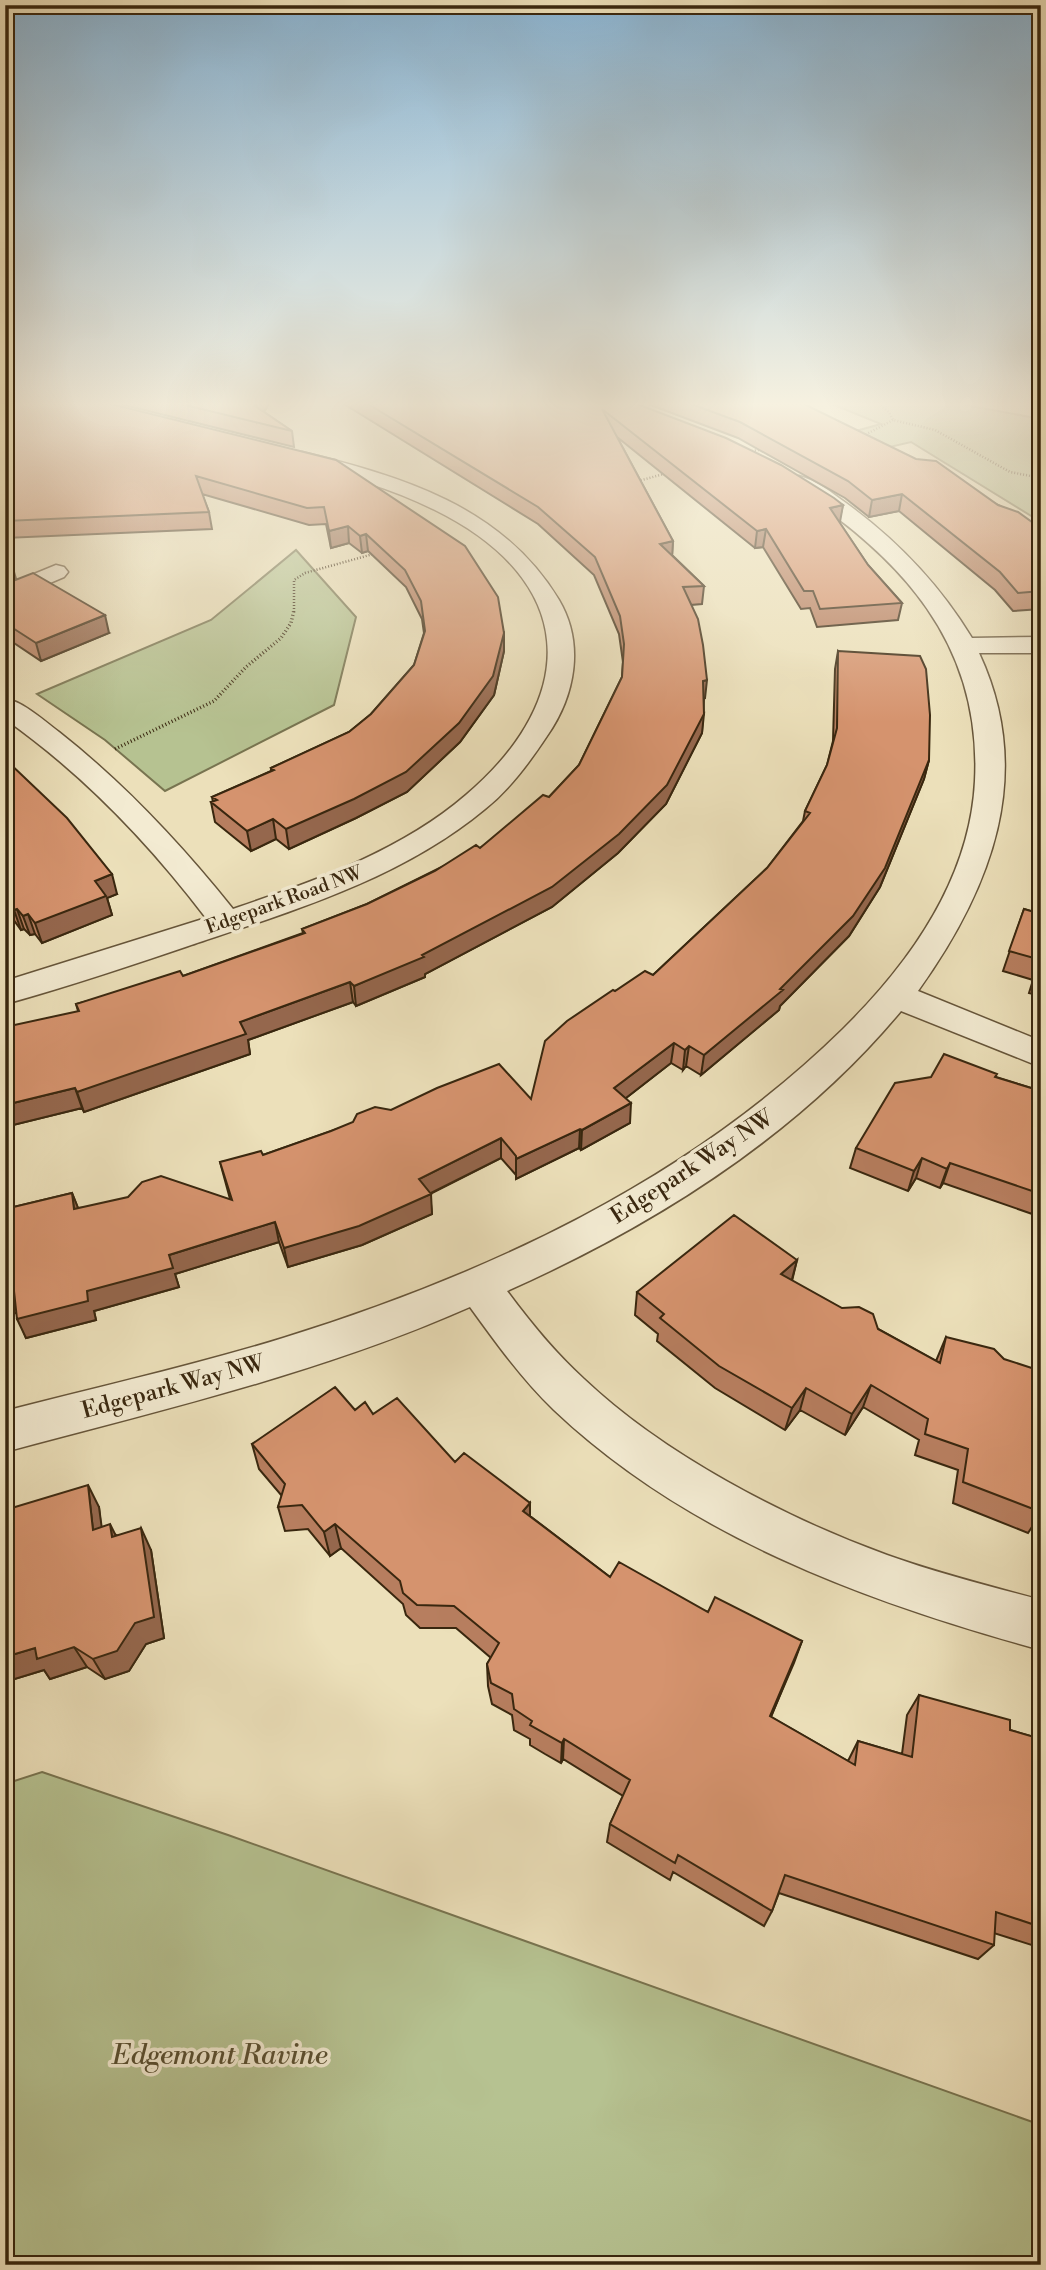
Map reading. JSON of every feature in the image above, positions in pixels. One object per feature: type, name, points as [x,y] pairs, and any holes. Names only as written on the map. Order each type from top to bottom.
[{"type":"street","name":"Edgepark Road NW","points":[[5,993],[327,888],[431,835],[481,798],[526,751],[550,709],[561,679],[563,643],[556,619],[541,585],[498,540],[446,510]]},
{"type":"street","name":"Edgepark Way NW","points":[[5,1432],[281,1357],[398,1317],[478,1285],[579,1238],[732,1146],[795,1097],[862,1033],[932,948],[957,905],[986,818],[990,784],[987,721],[975,673],[964,646],[937,601],[886,546],[843,510]]},
{"type":"street","points":[[5,595],[56,572]]},
{"type":"street","points":[[964,646],[1041,646]]},
{"type":"street","points":[[5,706],[82,762],[141,818],[181,863],[226,922]]},
{"type":"street","points":[[896,995],[1041,1055]]},
{"type":"street","points":[[478,1285],[522,1345],[583,1408],[663,1468],[762,1525],[887,1580],[1041,1625]]},
{"type":"path","points":[[82,762],[120,747],[214,701],[291,625],[294,580],[314,570],[389,550]]},
{"type":"green space","points":[[1021,510],[1041,510],[1041,522]]},
{"type":"green space","points":[[296,550],[356,617],[334,705],[165,791],[105,740],[37,694],[211,620]]},
{"type":"green space","name":"Edgemont Ravine","points":[[42,1772],[228,1835],[1041,2125],[1041,2265],[5,2265],[5,1784]]},
{"type":"building","points":[[5,510],[209,512],[5,521]]},
{"type":"building","points":[[325,510],[411,510],[465,546],[498,597],[504,633],[493,676],[459,723],[406,772],[286,829],[273,819],[247,831],[211,802],[217,800],[212,797],[274,770],[271,768],[349,732],[371,714],[414,665],[425,631],[421,601],[405,570],[366,534],[360,536],[348,526],[329,531]]},
{"type":"building","points":[[541,510],[656,510],[673,541],[660,544],[704,586],[683,587],[698,619],[703,645],[707,680],[703,681],[704,714],[667,785],[619,834],[552,887],[422,955],[424,957],[354,986],[350,982],[240,1022],[246,1034],[77,1092],[75,1088],[5,1105],[5,1027],[79,1011],[76,1004],[180,971],[183,976],[305,933],[302,929],[367,904],[435,871],[476,845],[480,848],[543,795],[549,797],[579,765],[622,677],[624,644],[620,616],[595,557]]},
{"type":"building","points":[[730,510],[831,510],[868,565],[902,603],[820,609],[813,591],[804,591],[766,529],[757,531]]},
{"type":"building","points":[[922,510],[1012,510],[1032,522],[1041,524],[1041,591],[1018,593],[1000,572]]},
{"type":"building","points":[[33,573],[105,615],[36,643],[5,623],[5,584]]},
{"type":"building","points":[[838,651],[920,656],[926,669],[930,715],[929,760],[885,868],[853,916],[780,989],[783,990],[704,1055],[689,1046],[685,1050],[674,1043],[614,1088],[631,1103],[582,1130],[516,1159],[501,1138],[419,1179],[431,1194],[359,1226],[284,1248],[275,1222],[169,1255],[173,1268],[87,1291],[88,1301],[17,1319],[14,1291],[5,1294],[5,1209],[72,1193],[74,1209],[128,1197],[142,1182],[161,1176],[232,1200],[220,1162],[261,1151],[263,1155],[353,1122],[357,1114],[375,1107],[391,1110],[437,1088],[499,1064],[531,1099],[545,1041],[567,1021],[613,990],[645,971],[653,975],[767,868],[810,813],[805,811],[827,765],[837,728]]},
{"type":"building","points":[[5,759],[67,818],[112,874],[95,881],[106,896],[35,923],[28,914],[23,916],[17,909],[14,910],[5,897]]},
{"type":"building","points":[[1024,909],[1041,914],[1041,960],[1009,951]]},
{"type":"building","points":[[1041,960],[1041,974],[1036,973]]},
{"type":"building","points":[[944,1054],[997,1074],[995,1077],[1041,1091],[1041,1194],[950,1163],[947,1169],[922,1158],[914,1171],[856,1148],[895,1083],[931,1077]]},
{"type":"building","points":[[734,1215],[797,1260],[781,1274],[842,1308],[859,1307],[873,1314],[878,1329],[940,1363],[946,1337],[994,1349],[1004,1359],[1041,1371],[1041,1512],[963,1482],[968,1449],[925,1434],[928,1419],[871,1385],[852,1414],[806,1388],[792,1408],[719,1366],[660,1318],[664,1314],[637,1292]]},
{"type":"building","points":[[335,1387],[355,1410],[365,1402],[373,1414],[397,1398],[455,1462],[464,1453],[530,1503],[523,1511],[610,1577],[619,1562],[708,1612],[715,1597],[802,1641],[770,1716],[855,1765],[858,1741],[912,1757],[919,1695],[1010,1720],[1010,1730],[1041,1739],[1041,1927],[996,1912],[994,1945],[785,1875],[772,1911],[678,1855],[675,1863],[610,1824],[630,1780],[564,1739],[562,1743],[530,1725],[532,1721],[514,1709],[512,1694],[491,1683],[487,1664],[499,1643],[454,1606],[417,1605],[403,1593],[400,1581],[335,1524],[324,1532],[302,1505],[278,1507],[285,1484],[252,1444]]},
{"type":"building","points":[[88,1485],[93,1530],[110,1524],[112,1537],[141,1528],[154,1617],[135,1623],[117,1651],[93,1659],[74,1647],[37,1659],[35,1648],[5,1657],[5,1510]]}]
